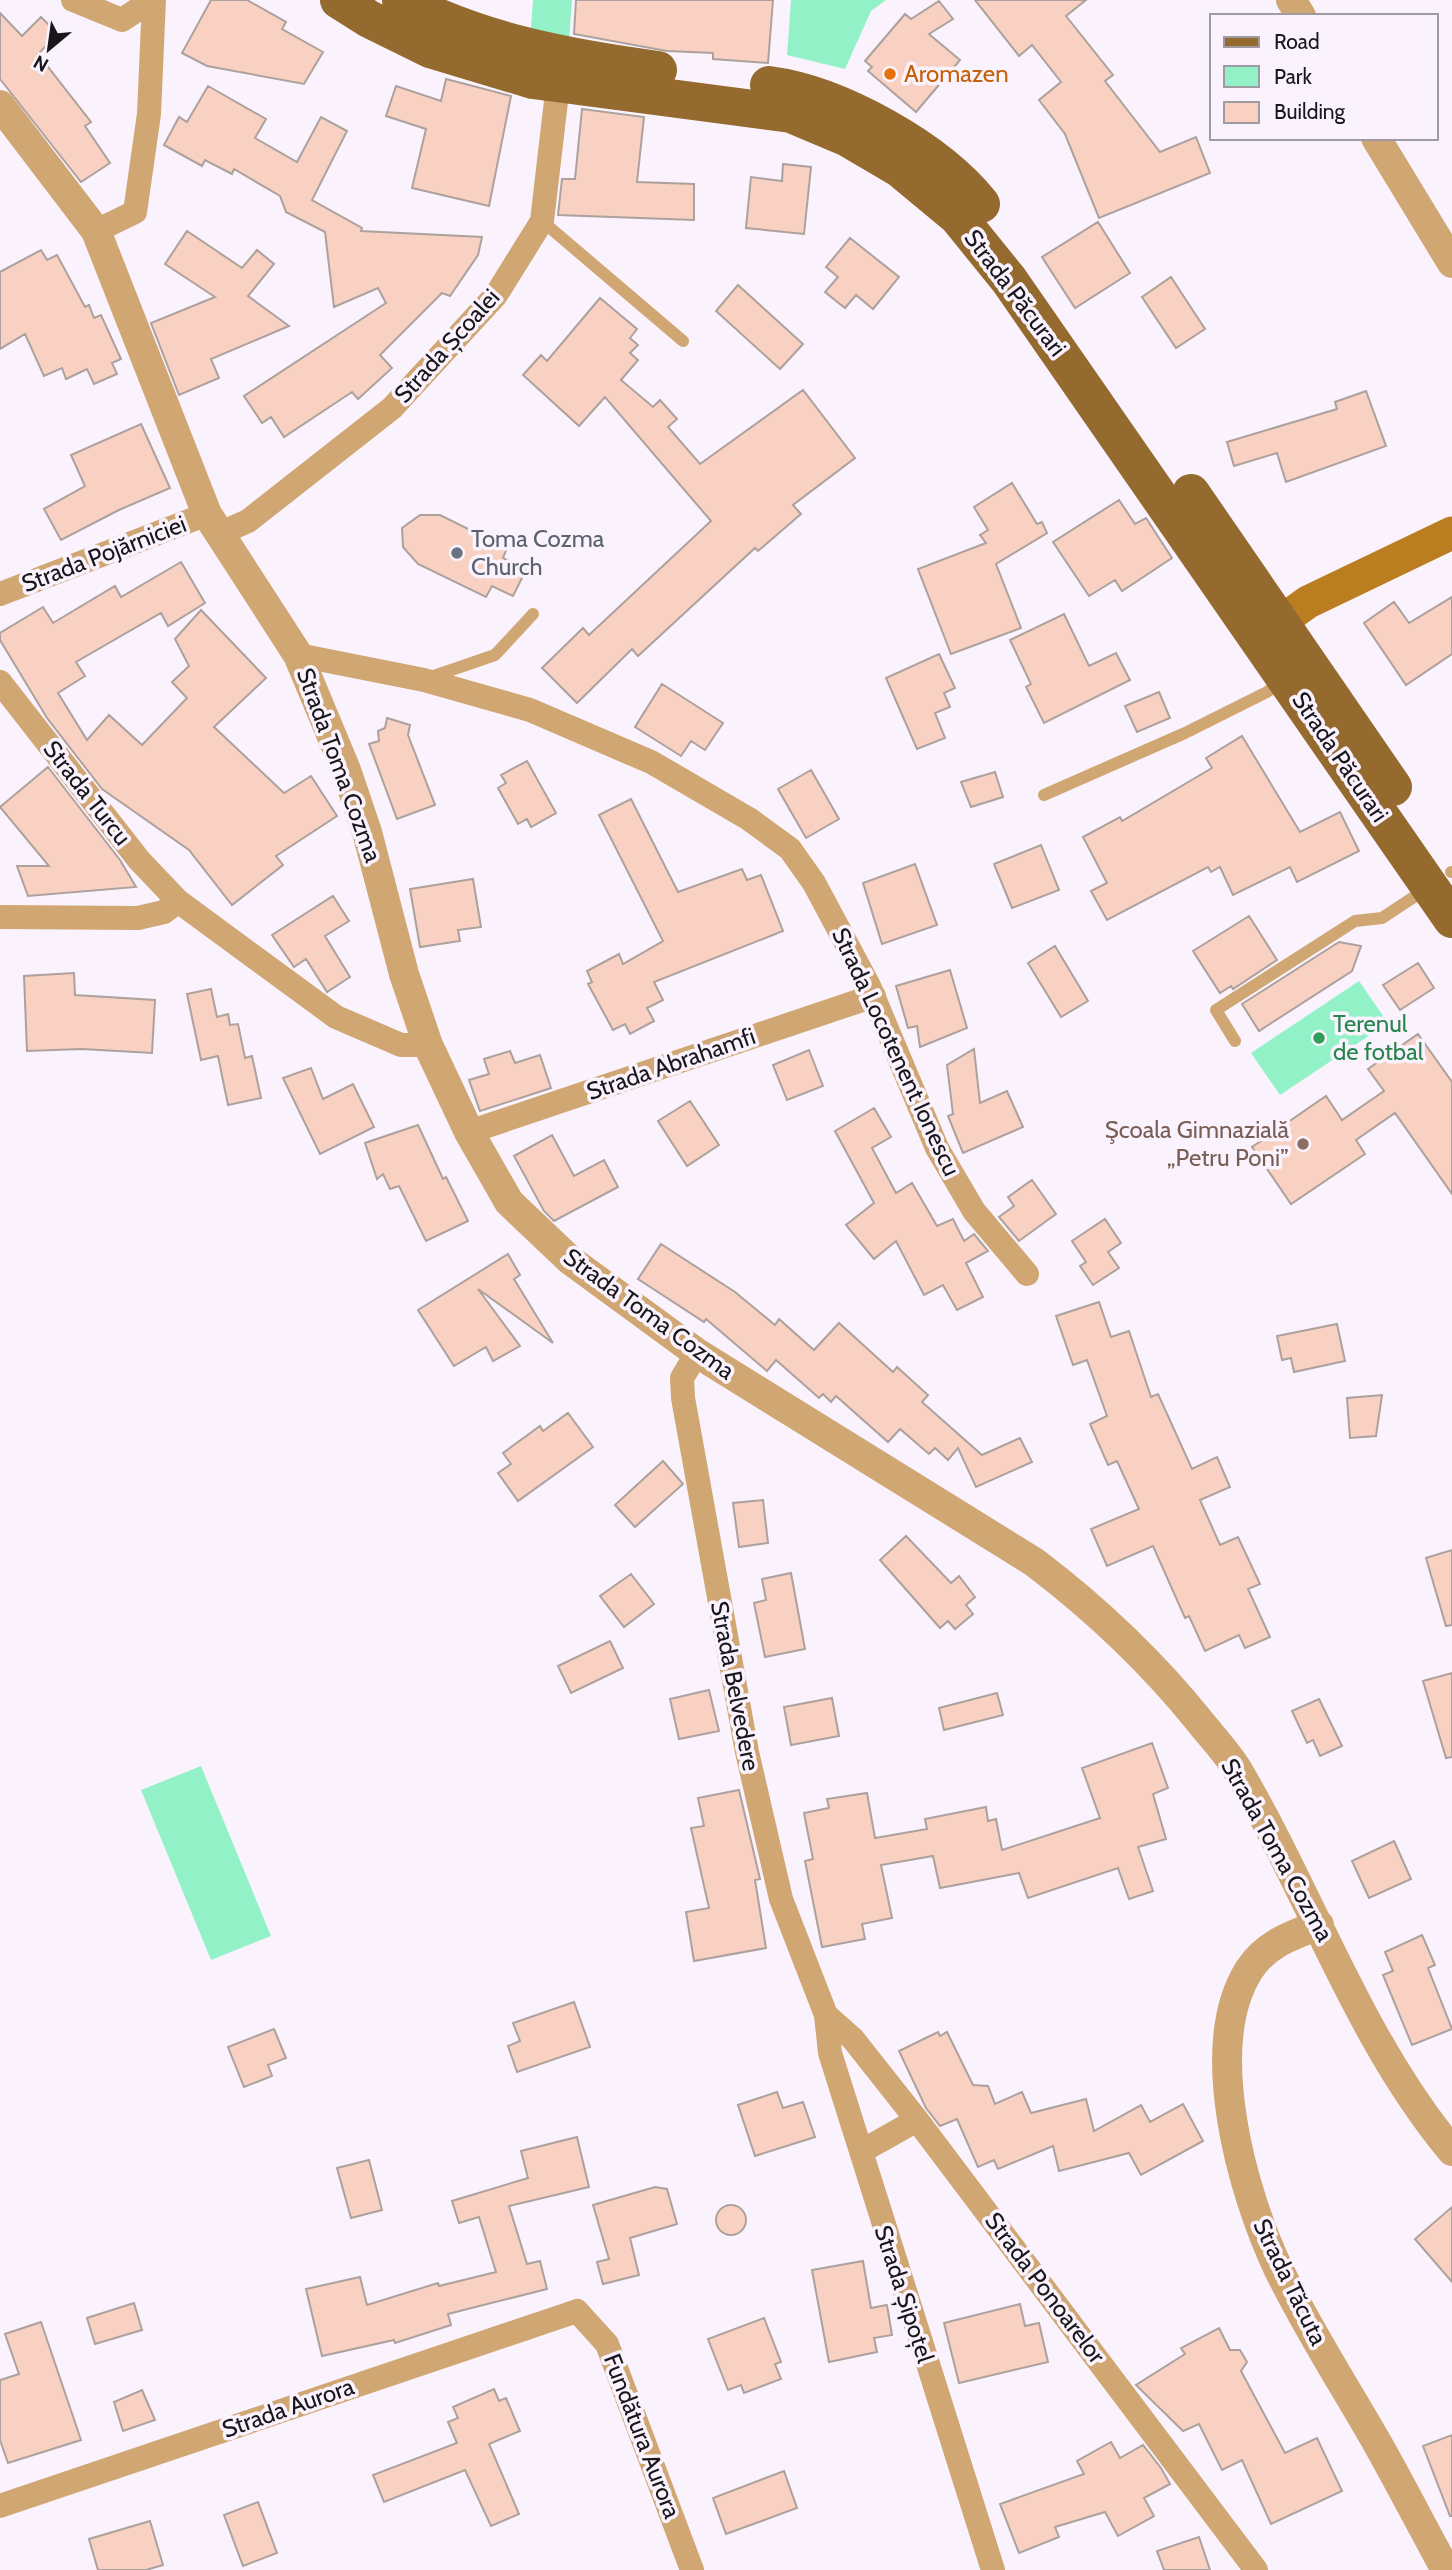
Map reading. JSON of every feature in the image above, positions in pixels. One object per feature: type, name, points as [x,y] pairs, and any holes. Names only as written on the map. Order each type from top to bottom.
[{"type":"main road","name":"Strada Păcurari","points":[[339,0],[369,19],[430,49],[533,80],[791,114],[848,138],[899,168],[958,217],[1009,280],[1270,630],[1446,876],[1452,919]]},
{"type":"main road","name":"Strada Păcurari","points":[[401,0],[438,19],[490,37],[563,56],[797,89],[842,105],[917,146],[978,200],[1035,271],[1270,630],[1286,678],[1446,876]]},
{"type":"main road","points":[[1270,630],[1308,602],[1452,533]]},
{"type":"street","points":[[73,0],[122,20],[153,0]]},
{"type":"street","points":[[96,231],[135,212],[149,114],[153,0]]},
{"type":"street","name":"Strada Școalei","points":[[214,523],[248,521],[392,408],[496,295],[542,221],[558,84]]},
{"type":"street","name":"Strada Toma Cozma","points":[[0,105],[96,231],[214,523],[298,655],[346,770],[367,832],[404,974],[429,1045],[469,1132],[509,1202],[541,1234],[602,1286],[697,1353],[1034,1562],[1078,1596],[1162,1675],[1236,1766],[1385,2055],[1419,2112],[1452,2151]]},
{"type":"street","points":[[1377,140],[1452,263]]},
{"type":"street","name":"Strada Pojărniciei","points":[[0,594],[214,523]]},
{"type":"street","name":"Strada Locotenent Ionescu","points":[[298,655],[424,680],[530,710],[651,762],[775,836],[802,862],[874,996],[937,1148],[974,1211],[1027,1274]]},
{"type":"street","name":"Strada Turcu","points":[[0,682],[139,860],[178,901],[336,1017],[401,1045],[429,1045]]},
{"type":"street","points":[[0,917],[138,918],[164,912],[178,901]]},
{"type":"street","name":"Strada Abrahamfi","points":[[469,1132],[874,996]]},
{"type":"street","name":"Strada Belvedere","points":[[697,1353],[682,1378],[683,1398],[747,1752],[781,1899],[825,2015]]},
{"type":"street","name":"Strada Tăcuta","points":[[1320,1925],[1286,1937],[1264,1953],[1250,1969],[1236,1999],[1229,2055],[1232,2119],[1247,2184],[1278,2267],[1446,2570]]},
{"type":"street","name":"Strada Ponoarelor","points":[[825,2015],[853,2039],[917,2120],[1256,2570]]},
{"type":"street","name":"Strada Șipoțel","points":[[825,2015],[830,2053],[862,2151],[878,2213],[993,2570]]},
{"type":"street","points":[[862,2151],[917,2120]]},
{"type":"street","name":"Strada Aurora","points":[[0,2506],[577,2311]]},
{"type":"street","name":"Fundătura Aurora","points":[[577,2311],[607,2344],[692,2570]]},
{"type":"lane","points":[[542,221],[683,341]]},
{"type":"lane","points":[[424,680],[495,655],[533,614]]},
{"type":"lane","points":[[1044,794],[1185,733],[1266,692],[1286,678]]},
{"type":"lane","points":[[1235,1041],[1216,1010],[1355,921],[1382,918],[1446,876]]},
{"type":"green space","points":[[533,0],[572,0],[569,40],[531,28]]},
{"type":"green space","points":[[791,0],[886,0],[871,11],[845,69],[787,55]]},
{"type":"green space","name":"Terenul de fotbal","points":[[1359,981],[1388,1023],[1280,1095],[1251,1053]]},
{"type":"green space","points":[[201,1766],[271,1936],[211,1960],[141,1790]]},
{"type":"building","points":[[211,0],[247,0],[286,22],[282,29],[323,52],[304,84],[207,66],[182,53]]},
{"type":"building","points":[[576,0],[773,0],[768,63],[713,59],[713,53],[667,51],[574,34]]},
{"type":"building","points":[[975,0],[1086,0],[1066,16],[1113,75],[1105,81],[1160,152],[1196,137],[1210,173],[1099,218],[1065,134],[1039,100],[1061,82],[1032,45],[1019,56]]},
{"type":"building","points":[[939,1],[953,19],[929,34],[960,60],[916,112],[868,71],[872,67],[865,61],[905,14],[911,19]]},
{"type":"building","points":[[0,13],[22,36],[41,17],[58,34],[38,54],[91,122],[85,126],[110,163],[81,182],[0,79]]},
{"type":"building","points":[[446,79],[511,96],[489,206],[412,188],[426,129],[386,116],[396,86],[441,101]]},
{"type":"building","points":[[208,86],[266,119],[255,138],[297,162],[321,117],[347,131],[312,200],[362,228],[361,231],[482,237],[478,255],[450,296],[442,293],[380,355],[392,368],[358,399],[352,392],[284,437],[271,417],[262,423],[244,396],[386,303],[378,288],[334,307],[325,232],[286,212],[280,196],[234,169],[232,174],[205,160],[202,166],[164,145],[179,117],[187,122]]},
{"type":"building","points":[[582,109],[644,117],[637,182],[694,184],[694,220],[558,215],[562,179],[575,179]]},
{"type":"building","points":[[783,164],[811,167],[804,234],[746,228],[751,177],[782,181]]},
{"type":"building","points":[[1098,222],[1130,273],[1075,308],[1042,257]]},
{"type":"building","points":[[187,231],[242,268],[257,250],[274,264],[248,296],[289,326],[211,359],[219,378],[179,395],[151,323],[215,297],[165,264]]},
{"type":"building","points":[[850,238],[899,277],[873,309],[856,295],[845,308],[825,292],[838,277],[826,267]]},
{"type":"building","points":[[41,250],[47,260],[57,255],[85,307],[89,305],[94,318],[101,315],[121,359],[112,363],[117,374],[94,384],[87,369],[66,379],[62,368],[44,376],[25,334],[0,349],[0,272]]},
{"type":"building","points":[[1171,277],[1205,329],[1176,348],[1142,297]]},
{"type":"building","points":[[738,285],[803,344],[780,369],[716,311]]},
{"type":"building","points":[[600,298],[637,329],[630,338],[638,345],[630,353],[638,360],[621,380],[653,407],[660,400],[677,419],[668,427],[700,464],[803,390],[855,458],[793,505],[801,514],[758,551],[755,548],[638,656],[632,649],[577,703],[542,668],[583,628],[589,635],[711,521],[605,397],[579,426],[523,375],[541,355],[547,361]]},
{"type":"building","points":[[1366,391],[1386,446],[1286,482],[1277,453],[1234,466],[1227,442],[1337,409],[1335,402]]},
{"type":"building","points":[[141,424],[170,488],[119,510],[61,540],[44,509],[85,486],[71,455]]},
{"type":"building","points":[[1012,483],[1037,524],[1042,522],[1047,533],[996,564],[1021,628],[951,654],[918,569],[986,543],[980,535],[988,530],[974,507]]},
{"type":"building","points":[[1119,500],[1135,524],[1146,518],[1172,558],[1122,591],[1115,580],[1089,596],[1053,542]]},
{"type":"building","name":"Toma Cozma Church","points":[[420,515],[440,515],[507,548],[503,558],[526,570],[513,596],[492,586],[486,597],[418,564],[403,547],[402,528]]},
{"type":"building","points":[[181,562],[205,603],[168,626],[161,613],[76,662],[85,676],[58,693],[87,740],[109,715],[142,745],[187,698],[172,682],[189,666],[175,639],[201,610],[266,678],[214,727],[284,793],[311,776],[337,816],[276,856],[283,865],[232,905],[189,850],[102,789],[47,718],[0,640],[0,633],[43,607],[53,623],[115,586],[121,597]]},
{"type":"building","points":[[1452,597],[1452,654],[1406,685],[1364,623],[1394,602],[1409,623]]},
{"type":"building","points":[[1064,614],[1089,666],[1116,653],[1130,680],[1044,723],[1026,687],[1031,684],[1010,640]]},
{"type":"building","points":[[939,654],[955,688],[944,693],[950,707],[935,713],[945,738],[917,749],[886,678]]},
{"type":"building","points":[[662,684],[723,723],[705,750],[691,741],[681,756],[635,727]]},
{"type":"building","points":[[1159,692],[1170,718],[1137,732],[1125,706]]},
{"type":"building","points":[[387,718],[410,725],[408,735],[435,805],[397,819],[369,744],[379,741],[378,731],[385,728]]},
{"type":"building","points":[[1242,736],[1300,832],[1340,812],[1359,851],[1297,882],[1290,867],[1233,895],[1220,867],[1211,872],[1208,867],[1107,920],[1091,891],[1107,883],[1083,837],[1120,817],[1122,821],[1212,768],[1206,758]]},
{"type":"building","points":[[527,761],[556,813],[531,827],[527,819],[518,824],[498,788],[506,783],[501,775]]},
{"type":"building","points":[[48,767],[120,860],[136,887],[28,896],[17,866],[49,866],[0,807]]},
{"type":"building","points":[[811,770],[839,819],[806,838],[778,789]]},
{"type":"building","points":[[995,772],[1003,797],[971,807],[961,782]]},
{"type":"building","points":[[631,799],[678,892],[742,869],[747,880],[761,875],[783,931],[654,982],[663,1000],[647,1008],[654,1021],[630,1034],[625,1024],[613,1030],[588,984],[592,982],[587,971],[619,954],[623,964],[663,941],[599,815]]},
{"type":"building","points":[[1041,845],[1059,890],[1012,908],[994,864]]},
{"type":"building","points":[[915,864],[937,925],[882,944],[863,883]]},
{"type":"building","points":[[473,879],[481,927],[458,930],[460,941],[420,947],[410,889]]},
{"type":"building","points":[[333,896],[349,921],[325,936],[350,977],[327,992],[306,959],[294,967],[272,935]]},
{"type":"building","points":[[1249,916],[1277,960],[1233,989],[1231,986],[1220,993],[1193,951]]},
{"type":"building","points":[[1339,942],[1361,946],[1352,971],[1259,1031],[1242,1004]]},
{"type":"building","points":[[1055,946],[1088,1001],[1061,1017],[1028,963]]},
{"type":"building","points":[[1418,963],[1434,988],[1400,1010],[1383,985]]},
{"type":"building","points":[[950,970],[967,1028],[920,1047],[917,1026],[908,1028],[896,986]]},
{"type":"building","points":[[74,973],[75,995],[155,1000],[152,1053],[82,1049],[27,1051],[24,976]]},
{"type":"building","points":[[211,989],[217,1017],[228,1014],[230,1025],[238,1024],[245,1058],[252,1056],[261,1098],[228,1105],[218,1056],[201,1060],[187,994]]},
{"type":"building","points":[[1418,1034],[1452,1082],[1452,1194],[1395,1113],[1356,1140],[1365,1154],[1291,1204],[1252,1147],[1326,1096],[1342,1120],[1384,1091],[1368,1069]]},
{"type":"building","points":[[974,1049],[980,1103],[1007,1091],[1023,1127],[963,1153],[948,1116],[953,1114],[947,1065]]},
{"type":"building","points":[[809,1050],[823,1086],[787,1100],[773,1065]]},
{"type":"building","points":[[510,1051],[515,1063],[540,1055],[551,1088],[480,1111],[469,1080],[489,1074],[484,1059]]},
{"type":"building","points":[[311,1068],[323,1099],[353,1084],[374,1127],[320,1154],[283,1078]]},
{"type":"building","points":[[690,1101],[719,1145],[687,1166],[658,1121]]},
{"type":"building","points":[[874,1108],[891,1137],[872,1148],[896,1193],[912,1183],[937,1226],[953,1219],[964,1241],[974,1234],[988,1251],[966,1263],[983,1297],[957,1310],[943,1285],[924,1295],[896,1241],[874,1259],[846,1225],[874,1203],[835,1131]]},
{"type":"building","points":[[418,1125],[443,1179],[446,1177],[468,1221],[426,1241],[399,1186],[390,1189],[383,1174],[377,1179],[365,1143]]},
{"type":"building","points":[[552,1135],[574,1176],[604,1160],[618,1187],[554,1221],[544,1211],[514,1156]]},
{"type":"building","points":[[1032,1180],[1056,1214],[1019,1241],[999,1217],[1014,1206],[1008,1197]]},
{"type":"building","points":[[1105,1219],[1121,1243],[1108,1252],[1119,1268],[1093,1285],[1080,1266],[1086,1262],[1072,1241]]},
{"type":"building","points":[[661,1244],[735,1292],[775,1325],[779,1319],[814,1350],[839,1323],[893,1372],[897,1367],[928,1395],[922,1402],[982,1455],[1020,1438],[1032,1462],[976,1487],[958,1448],[948,1460],[935,1448],[929,1454],[900,1429],[888,1442],[836,1396],[831,1402],[823,1394],[819,1398],[776,1360],[767,1371],[706,1319],[704,1322],[638,1279]]},
{"type":"building","points":[[508,1254],[520,1275],[514,1279],[553,1343],[478,1289],[520,1346],[493,1361],[486,1347],[454,1366],[418,1310]]},
{"type":"building","points":[[1099,1302],[1111,1337],[1129,1331],[1151,1397],[1158,1394],[1192,1469],[1217,1457],[1230,1487],[1200,1500],[1220,1545],[1238,1537],[1260,1584],[1248,1589],[1270,1637],[1245,1648],[1239,1635],[1205,1651],[1189,1616],[1185,1618],[1153,1546],[1107,1566],[1091,1529],[1139,1509],[1117,1461],[1108,1465],[1090,1424],[1107,1416],[1087,1360],[1073,1365],[1056,1316]]},
{"type":"building","points":[[1337,1324],[1345,1361],[1294,1372],[1291,1358],[1282,1360],[1277,1336]]},
{"type":"building","points":[[1382,1395],[1376,1436],[1350,1438],[1347,1398]]},
{"type":"building","points":[[568,1413],[593,1447],[518,1501],[498,1473],[511,1464],[503,1453],[540,1426],[543,1431]]},
{"type":"building","points":[[663,1461],[683,1484],[635,1527],[615,1505]]},
{"type":"building","points":[[763,1500],[768,1543],[739,1547],[733,1503]]},
{"type":"building","points":[[906,1536],[951,1583],[959,1576],[975,1597],[966,1605],[973,1614],[955,1629],[948,1621],[940,1628],[880,1560]]},
{"type":"building","points":[[1452,1550],[1452,1625],[1446,1626],[1426,1558]]},
{"type":"building","points":[[791,1573],[805,1649],[765,1657],[754,1603],[766,1600],[762,1579]]},
{"type":"building","points":[[631,1574],[654,1604],[624,1627],[600,1596]]},
{"type":"building","points":[[610,1641],[623,1668],[571,1693],[558,1666]]},
{"type":"building","points":[[1452,1673],[1452,1757],[1446,1758],[1423,1681]]},
{"type":"building","points":[[709,1690],[719,1731],[679,1739],[670,1699]]},
{"type":"building","points":[[997,1693],[1003,1715],[944,1730],[939,1708]]},
{"type":"building","points":[[832,1698],[839,1736],[791,1745],[784,1707]]},
{"type":"building","points":[[1319,1699],[1342,1746],[1320,1756],[1313,1740],[1307,1743],[1292,1711]]},
{"type":"building","points":[[1152,1743],[1168,1788],[1153,1794],[1166,1839],[1138,1847],[1153,1891],[1129,1899],[1118,1868],[1028,1898],[1019,1873],[940,1888],[933,1856],[881,1865],[892,1918],[862,1924],[865,1939],[822,1947],[805,1861],[813,1859],[804,1813],[829,1808],[827,1799],[867,1793],[875,1838],[927,1829],[925,1819],[986,1807],[988,1821],[996,1819],[1002,1850],[1100,1818],[1082,1768]]},
{"type":"building","points":[[739,1790],[760,1879],[755,1880],[766,1948],[694,1961],[686,1912],[709,1908],[691,1828],[704,1826],[698,1798]]},
{"type":"building","points":[[1394,1841],[1411,1879],[1369,1898],[1352,1861]]},
{"type":"building","points":[[1422,1935],[1435,1965],[1428,1968],[1452,2029],[1412,2045],[1383,1975],[1393,1971],[1385,1952]]},
{"type":"building","points":[[574,2002],[590,2047],[517,2072],[508,2046],[520,2041],[513,2023]]},
{"type":"building","points":[[274,2029],[286,2058],[268,2065],[272,2076],[244,2087],[228,2047]]},
{"type":"building","points":[[938,2032],[940,2036],[947,2032],[973,2085],[988,2086],[995,2104],[1022,2092],[1031,2113],[1086,2099],[1094,2131],[1141,2105],[1150,2122],[1183,2104],[1203,2141],[1141,2175],[1129,2153],[1059,2171],[1053,2146],[998,2169],[994,2160],[978,2167],[957,2119],[940,2126],[926,2108],[899,2051]]},
{"type":"building","points":[[777,2092],[783,2108],[803,2102],[815,2137],[755,2156],[738,2105]]},
{"type":"building","points":[[577,2137],[589,2187],[509,2206],[527,2264],[540,2261],[547,2289],[448,2314],[451,2325],[395,2343],[394,2340],[322,2356],[306,2289],[360,2277],[367,2305],[438,2283],[439,2286],[496,2272],[479,2217],[459,2223],[452,2201],[528,2178],[521,2151]]},
{"type":"building","points":[[369,2160],[382,2210],[351,2218],[337,2168]]},
{"type":"building","points":[[655,2187],[667,2189],[677,2224],[630,2238],[639,2275],[603,2284],[597,2262],[609,2259],[593,2205]]},
{"type":"building","points":[[731,2205],[742,2209],[746,2220],[742,2231],[731,2235],[720,2231],[716,2220],[720,2209]]},
{"type":"building","points":[[1452,2207],[1452,2282],[1415,2239]]},
{"type":"building","points":[[863,2261],[871,2308],[887,2305],[892,2335],[874,2338],[877,2352],[829,2362],[812,2270]]},
{"type":"building","points":[[134,2303],[142,2330],[95,2344],[87,2318]]},
{"type":"building","points":[[1020,2304],[1025,2326],[1039,2323],[1048,2362],[959,2383],[944,2323]]},
{"type":"building","points":[[764,2318],[781,2362],[775,2364],[781,2379],[744,2393],[741,2385],[728,2390],[708,2339]]},
{"type":"building","points":[[41,2322],[81,2440],[8,2463],[0,2440],[0,2380],[19,2374],[5,2334]]},
{"type":"building","points":[[1219,2328],[1230,2350],[1240,2350],[1247,2362],[1241,2371],[1285,2453],[1317,2438],[1342,2491],[1271,2524],[1242,2460],[1222,2470],[1199,2424],[1183,2431],[1136,2385],[1185,2354],[1181,2348]]},
{"type":"building","points":[[494,2389],[499,2401],[506,2398],[520,2431],[489,2444],[519,2514],[491,2526],[465,2470],[384,2502],[373,2475],[457,2443],[448,2422],[458,2418],[453,2407]]},
{"type":"building","points":[[142,2390],[155,2420],[123,2431],[114,2402]]},
{"type":"building","points":[[1452,2435],[1452,2516],[1450,2516],[1423,2446]]},
{"type":"building","points":[[1111,2442],[1120,2458],[1143,2445],[1161,2468],[1170,2484],[1144,2498],[1154,2516],[1118,2536],[1105,2512],[1055,2527],[1059,2537],[1019,2553],[1000,2504],[1084,2474],[1077,2461]]},
{"type":"building","points":[[784,2471],[797,2508],[726,2534],[713,2498]]},
{"type":"building","points":[[258,2502],[277,2553],[243,2566],[224,2515]]},
{"type":"building","points":[[150,2521],[163,2565],[146,2570],[98,2570],[89,2539]]},
{"type":"building","points":[[1199,2537],[1210,2570],[1164,2570],[1157,2551]]},
{"type":"place","name":"Aromazen","points":[[890,74]]},
{"type":"place","name":"Toma Cozma Church","points":[[457,553]]},
{"type":"place","name":"Terenul de fotbal","points":[[1319,1038]]},
{"type":"place","name":"Şcoala Gimnazială „Petru Poni”","points":[[1303,1144]]}]
